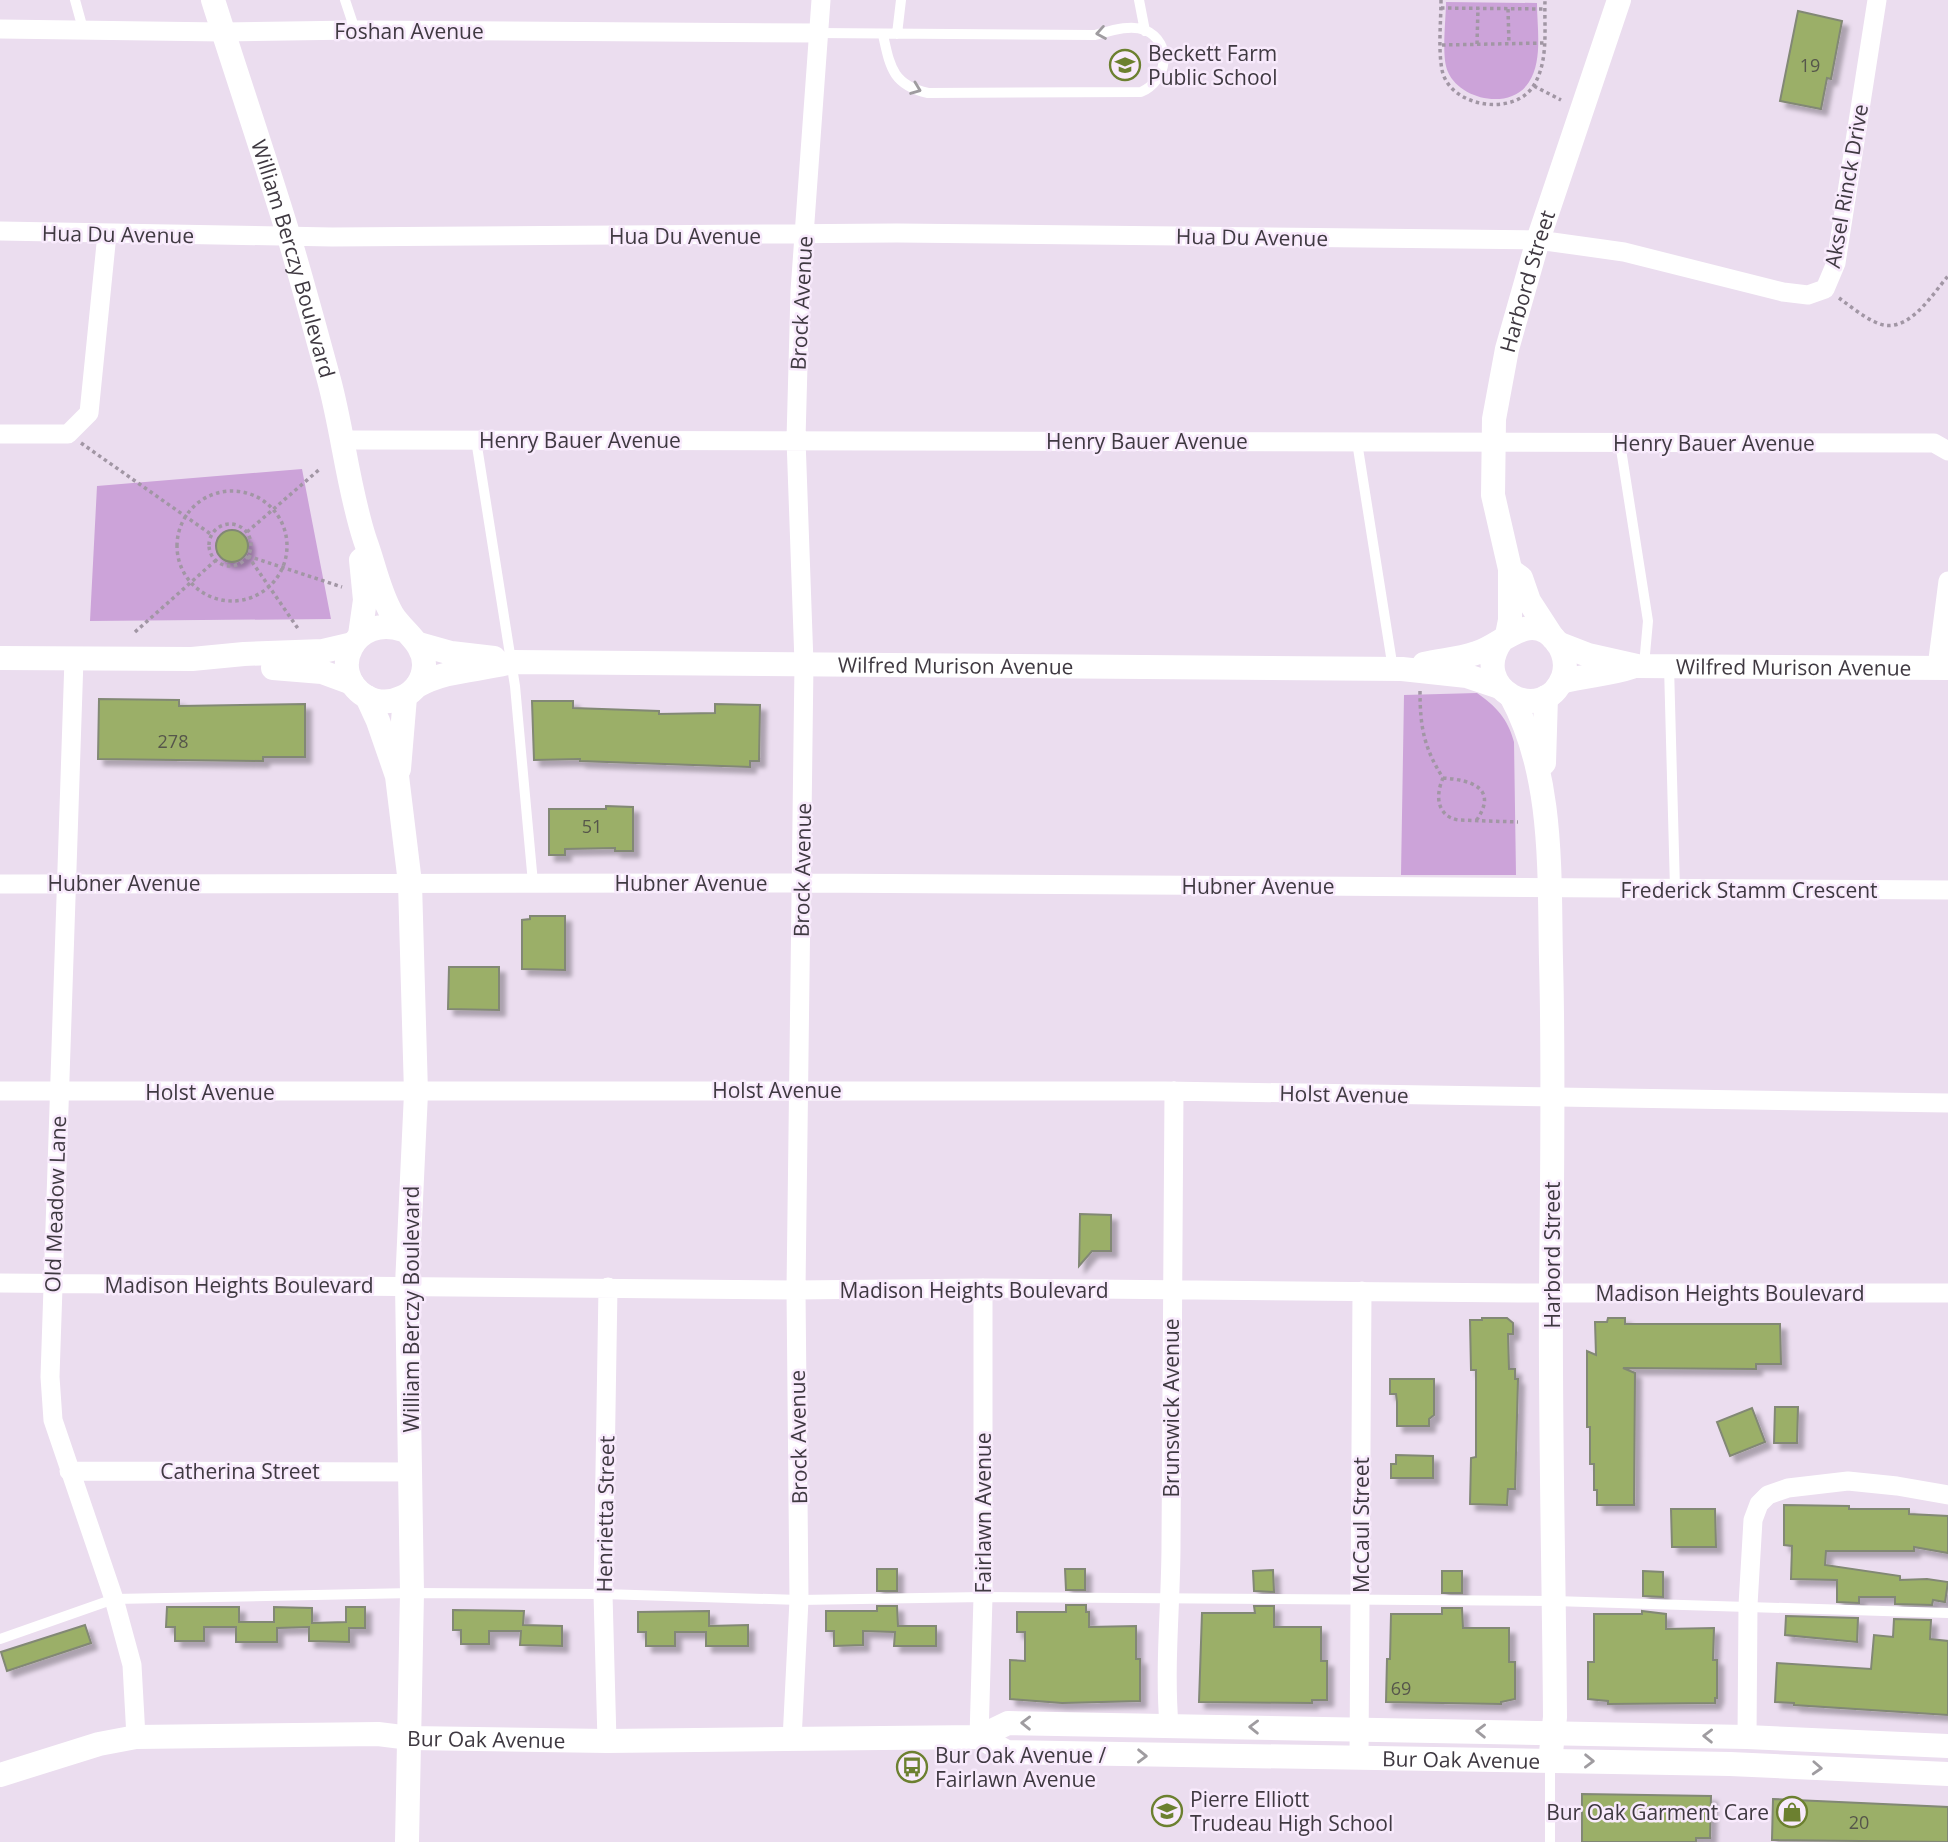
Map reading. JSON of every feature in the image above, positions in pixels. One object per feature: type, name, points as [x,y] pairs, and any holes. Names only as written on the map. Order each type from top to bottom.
[{"type":"street","name":"William Berczy Boulevard","points":[[213,0],[289,236],[344,440],[359,521],[383,597],[411,637]]},
{"type":"street","name":"Brock Avenue","points":[[792,1740],[799,1600],[796,1290],[804,663],[796,439],[804,235],[821,0]]},
{"type":"street","name":"Harbord Street","points":[[1505,638],[1510,620],[1510,569],[1493,495],[1494,419],[1507,349],[1538,240],[1619,0]]},
{"type":"street","name":"Aksel Rinck Drive","points":[[1538,240],[1624,252],[1783,292],[1808,295],[1825,289],[1836,263],[1877,0]]},
{"type":"street","name":"Foshan Avenue","points":[[0,29],[818,33]]},
{"type":"street","name":"Hua Du Avenue","points":[[0,231],[289,236],[897,233],[1538,240]]},
{"type":"street","points":[[0,434],[68,434],[89,413],[107,234]]},
{"type":"street","name":"Henry Bauer Avenue","points":[[344,440],[1934,443],[1948,451]]},
{"type":"street","name":"William Berczy Boulevard","points":[[356,639],[365,600],[359,551],[359,521]]},
{"type":"street","name":"Harbord Street","points":[[1510,569],[1521,578],[1529,601],[1555,640]]},
{"type":"street","points":[[1942,668],[1948,582]]},
{"type":"street","points":[[0,657],[192,659],[323,651],[356,639],[381,625],[411,637],[423,654],[424,666],[411,692],[393,702],[380,702],[322,672],[192,659]]},
{"type":"street","points":[[1526,629],[1536,629],[1555,640],[1565,662],[1553,689],[1532,701],[1505,692],[1495,678],[1493,658],[1505,638],[1526,629]]},
{"type":"street","name":"Wilfred Murison Avenue","points":[[411,637],[452,653],[512,662],[1398,669],[1467,676],[1505,692]]},
{"type":"street","name":"Wilfred Murison Avenue","points":[[1398,669],[1478,653],[1505,638]]},
{"type":"street","points":[[356,639],[347,663],[360,690]]},
{"type":"street","name":"Wilfred Murison Avenue","points":[[1555,640],[1588,655],[1641,666],[1942,668]]},
{"type":"street","name":"Old Meadow Lane","points":[[74,659],[50,1377],[53,1420],[114,1599],[132,1665],[136,1737]]},
{"type":"street","name":"Wilfred Murison Avenue","points":[[411,692],[451,671],[484,669],[512,662]]},
{"type":"street","name":"Wilfred Murison Avenue","points":[[1553,689],[1581,676],[1613,674],[1641,666]]},
{"type":"street","name":"Harbord Street","points":[[1541,778],[1553,689]]},
{"type":"street","name":"William Berczy Boulevard","points":[[360,690],[379,721],[397,776],[410,883],[416,1093],[407,1285],[412,1593],[407,1842]]},
{"type":"street","name":"William Berczy Boulevard","points":[[397,776],[411,692]]},
{"type":"street","name":"Harbord Street","points":[[1505,692],[1526,726],[1541,778],[1549,888],[1553,1098],[1551,1291],[1554,1601],[1553,1733],[1550,1761]]},
{"type":"street","name":"Hubner Avenue","points":[[0,884],[801,883],[1549,888]]},
{"type":"street","name":"Frederick Stamm Crescent","points":[[1549,888],[1948,890]]},
{"type":"street","name":"Holst Avenue","points":[[0,1091],[416,1093],[800,1089],[1174,1091],[1553,1098]]},
{"type":"street","name":"Brunswick Avenue","points":[[1169,1725],[1170,1291],[1174,1091]]},
{"type":"street","points":[[1553,1098],[1948,1103]]},
{"type":"street","name":"Madison Heights Boulevard","points":[[0,1283],[796,1290],[983,1288],[1948,1293]]},
{"type":"street","name":"Henrietta Street","points":[[607,1741],[603,1594],[608,1287]]},
{"type":"street","name":"Fairlawn Avenue","points":[[979,1737],[983,1597],[983,1288]]},
{"type":"street","name":"McCaul Street","points":[[1359,1758],[1362,1291]]},
{"type":"street","name":"Catherina Street","points":[[69,1471],[411,1472]]},
{"type":"street","points":[[1747,1737],[1748,1605],[1753,1520],[1759,1504],[1768,1496],[1788,1488],[1848,1481],[1948,1495]]},
{"type":"street","name":"Bur Oak Avenue","points":[[0,1775],[99,1744],[136,1737],[378,1734],[410,1738],[607,1741],[979,1737],[1008,1723],[1747,1737],[1948,1746]]},
{"type":"street","name":"Bur Oak Avenue","points":[[979,1737],[1007,1752],[1730,1764],[1948,1774]]},
{"type":"lane","points":[[75,0],[83,29]]},
{"type":"lane","points":[[345,0],[355,30]]},
{"type":"lane","points":[[897,34],[901,0]]},
{"type":"lane","points":[[1139,0],[1145,31]]},
{"type":"lane","points":[[818,33],[1095,35],[1127,28],[1145,31],[1162,47],[1165,59],[1151,88],[1132,92],[928,93],[915,90],[894,74],[883,35]]},
{"type":"lane","points":[[476,440],[512,662],[533,883]]},
{"type":"lane","points":[[1357,442],[1398,669]]},
{"type":"lane","points":[[1620,443],[1648,621],[1641,666]]},
{"type":"lane","points":[[1669,666],[1675,890]]},
{"type":"lane","points":[[0,1639],[114,1599],[412,1593],[603,1594],[799,1600],[983,1597],[1554,1601],[1948,1613]]},
{"type":"lane","points":[[1550,1761],[1550,1842]]},
{"type":"path","points":[[1441,0],[1442,73],[1455,91],[1476,102],[1507,104],[1525,95],[1534,86],[1544,62],[1545,0]]},
{"type":"path","points":[[1441,8],[1544,9]]},
{"type":"path","points":[[1477,44],[1478,8]]},
{"type":"path","points":[[1508,9],[1509,44]]},
{"type":"path","points":[[1442,45],[1544,43]]},
{"type":"path","points":[[1534,86],[1561,100]]},
{"type":"path","points":[[1825,289],[1878,324],[1896,325],[1913,317],[1948,276]]},
{"type":"path","points":[[68,434],[212,534]]},
{"type":"path","points":[[247,532],[321,468]]},
{"type":"path","points":[[224,490],[250,494],[274,509],[285,525],[289,544],[284,568],[270,587],[251,598],[237,601],[211,598],[190,583],[176,560],[175,538],[185,515],[207,496],[224,490]]},
{"type":"path","points":[[228,524],[242,527],[247,532],[251,544],[244,561],[233,565],[220,563],[209,548],[216,529],[228,524]]},
{"type":"path","points":[[248,556],[345,589]]},
{"type":"path","points":[[248,556],[303,634]]},
{"type":"path","points":[[135,632],[216,559]]},
{"type":"path","points":[[1420,689],[1424,743],[1443,778]]},
{"type":"path","points":[[1443,778],[1438,789],[1439,804],[1449,818],[1518,822]]},
{"type":"path","points":[[1443,778],[1468,780],[1478,785],[1483,795],[1481,814],[1476,821]]},
{"type":"shaded area","points":[[1446,2],[1537,3],[1536,64],[1529,82],[1521,91],[1510,97],[1486,98],[1474,95],[1454,82],[1448,72],[1445,57]]},
{"type":"shaded area","points":[[302,469],[331,619],[90,621],[97,486]]},
{"type":"shaded area","points":[[1477,693],[1500,714],[1514,742],[1516,875],[1401,875],[1404,695]]},
{"type":"building","points":[[1798,11],[1842,21],[1831,79],[1827,78],[1821,109],[1780,101]]},
{"type":"building","points":[[232,530],[243,535],[248,546],[243,557],[232,562],[221,557],[216,546],[221,535]]},
{"type":"building","points":[[99,699],[179,700],[179,706],[305,704],[305,757],[263,757],[263,761],[98,759]]},
{"type":"building","points":[[532,701],[573,701],[573,708],[659,711],[659,714],[715,713],[715,704],[760,705],[759,761],[750,761],[750,767],[580,759],[534,760]]},
{"type":"building","points":[[606,806],[633,807],[633,851],[615,851],[615,848],[565,849],[565,855],[549,855],[549,809],[606,809]]},
{"type":"building","points":[[530,916],[565,916],[565,970],[522,969],[522,920],[530,919]]},
{"type":"building","points":[[449,967],[499,967],[499,1010],[448,1009]]},
{"type":"building","points":[[1080,1214],[1111,1215],[1111,1251],[1092,1251],[1079,1266]]},
{"type":"building","points":[[1507,1318],[1513,1323],[1513,1334],[1508,1334],[1509,1369],[1515,1369],[1515,1379],[1518,1379],[1515,1489],[1508,1489],[1507,1505],[1470,1504],[1471,1458],[1476,1457],[1476,1370],[1471,1370],[1470,1320]]},
{"type":"building","points":[[1608,1318],[1625,1318],[1625,1324],[1780,1324],[1781,1364],[1756,1364],[1756,1369],[1623,1368],[1635,1373],[1634,1505],[1597,1505],[1594,1464],[1590,1464],[1587,1351],[1596,1355],[1595,1322],[1607,1322]]},
{"type":"building","points":[[1390,1379],[1434,1379],[1434,1415],[1429,1419],[1429,1426],[1397,1426],[1396,1394],[1390,1394]]},
{"type":"building","points":[[1775,1407],[1798,1407],[1797,1443],[1774,1443]]},
{"type":"building","points":[[1752,1408],[1765,1442],[1730,1456],[1717,1422]]},
{"type":"building","points":[[1396,1455],[1433,1456],[1433,1478],[1391,1478],[1391,1464],[1396,1464]]},
{"type":"building","points":[[1784,1505],[1909,1509],[1909,1514],[1948,1516],[1948,1553],[1914,1547],[1914,1551],[1826,1551],[1825,1565],[1900,1576],[1900,1580],[1927,1579],[1948,1582],[1945,1602],[1933,1600],[1932,1605],[1895,1604],[1895,1597],[1859,1597],[1859,1603],[1837,1602],[1837,1580],[1791,1579],[1792,1546],[1784,1545]]},
{"type":"building","points":[[1671,1509],[1715,1509],[1716,1547],[1672,1547]]},
{"type":"building","points":[[877,1569],[897,1569],[897,1591],[877,1591]]},
{"type":"building","points":[[1065,1569],[1085,1569],[1085,1590],[1066,1590]]},
{"type":"building","points":[[1273,1570],[1274,1592],[1254,1591],[1253,1571]]},
{"type":"building","points":[[1442,1571],[1462,1571],[1462,1593],[1442,1593]]},
{"type":"building","points":[[1643,1571],[1663,1572],[1663,1597],[1643,1596]]},
{"type":"building","points":[[1066,1605],[1086,1605],[1089,1627],[1136,1626],[1136,1659],[1140,1659],[1140,1701],[1062,1703],[1010,1699],[1010,1660],[1025,1661],[1025,1632],[1017,1632],[1017,1612],[1066,1612]]},
{"type":"building","points":[[877,1606],[897,1606],[898,1626],[936,1626],[936,1646],[894,1646],[895,1632],[863,1631],[863,1645],[834,1646],[834,1631],[826,1631],[826,1611],[877,1611]]},
{"type":"building","points":[[1254,1606],[1274,1606],[1274,1627],[1321,1627],[1321,1661],[1327,1661],[1327,1700],[1312,1700],[1312,1703],[1199,1702],[1202,1613],[1255,1613]]},
{"type":"building","points":[[167,1607],[239,1607],[239,1622],[274,1622],[274,1607],[312,1608],[312,1623],[346,1622],[346,1607],[365,1607],[365,1628],[349,1628],[349,1642],[309,1641],[309,1627],[277,1628],[277,1642],[236,1642],[236,1627],[204,1627],[204,1641],[175,1641],[175,1627],[166,1627]]},
{"type":"building","points":[[1442,1608],[1462,1608],[1463,1628],[1509,1628],[1509,1662],[1515,1662],[1515,1699],[1501,1704],[1386,1702],[1391,1614],[1442,1614]]},
{"type":"building","points":[[453,1610],[524,1611],[523,1625],[562,1626],[562,1646],[520,1645],[521,1631],[489,1631],[489,1644],[461,1644],[461,1630],[453,1630]]},
{"type":"building","points":[[709,1611],[709,1626],[748,1625],[748,1646],[706,1646],[706,1632],[675,1632],[675,1646],[646,1646],[646,1632],[638,1632],[638,1612]]},
{"type":"building","points":[[1642,1611],[1666,1614],[1666,1629],[1714,1628],[1713,1660],[1717,1660],[1715,1703],[1608,1704],[1608,1701],[1588,1699],[1588,1662],[1594,1662],[1594,1614],[1642,1614]]},
{"type":"building","points":[[1786,1616],[1858,1618],[1857,1642],[1785,1635]]},
{"type":"building","points":[[1894,1619],[1931,1620],[1930,1639],[1948,1641],[1948,1715],[1775,1702],[1777,1663],[1871,1669],[1874,1635],[1893,1637]]},
{"type":"building","points":[[85,1625],[91,1643],[7,1671],[1,1652]]},
{"type":"building","points":[[1582,1794],[1711,1796],[1710,1838],[1696,1838],[1696,1842],[1582,1842]]},
{"type":"building","points":[[1773,1799],[1948,1807],[1948,1842],[1772,1840]]},
{"type":"place","name":"Beckett Farm Public School","points":[[1125,65]]},
{"type":"place","name":"Bur Oak Avenue / Fairlawn Avenue","points":[[912,1767]]},
{"type":"place","name":"Pierre Elliott Trudeau High School","points":[[1167,1811]]},
{"type":"place","name":"Bur Oak Garment Care","points":[[1792,1812]]}]
